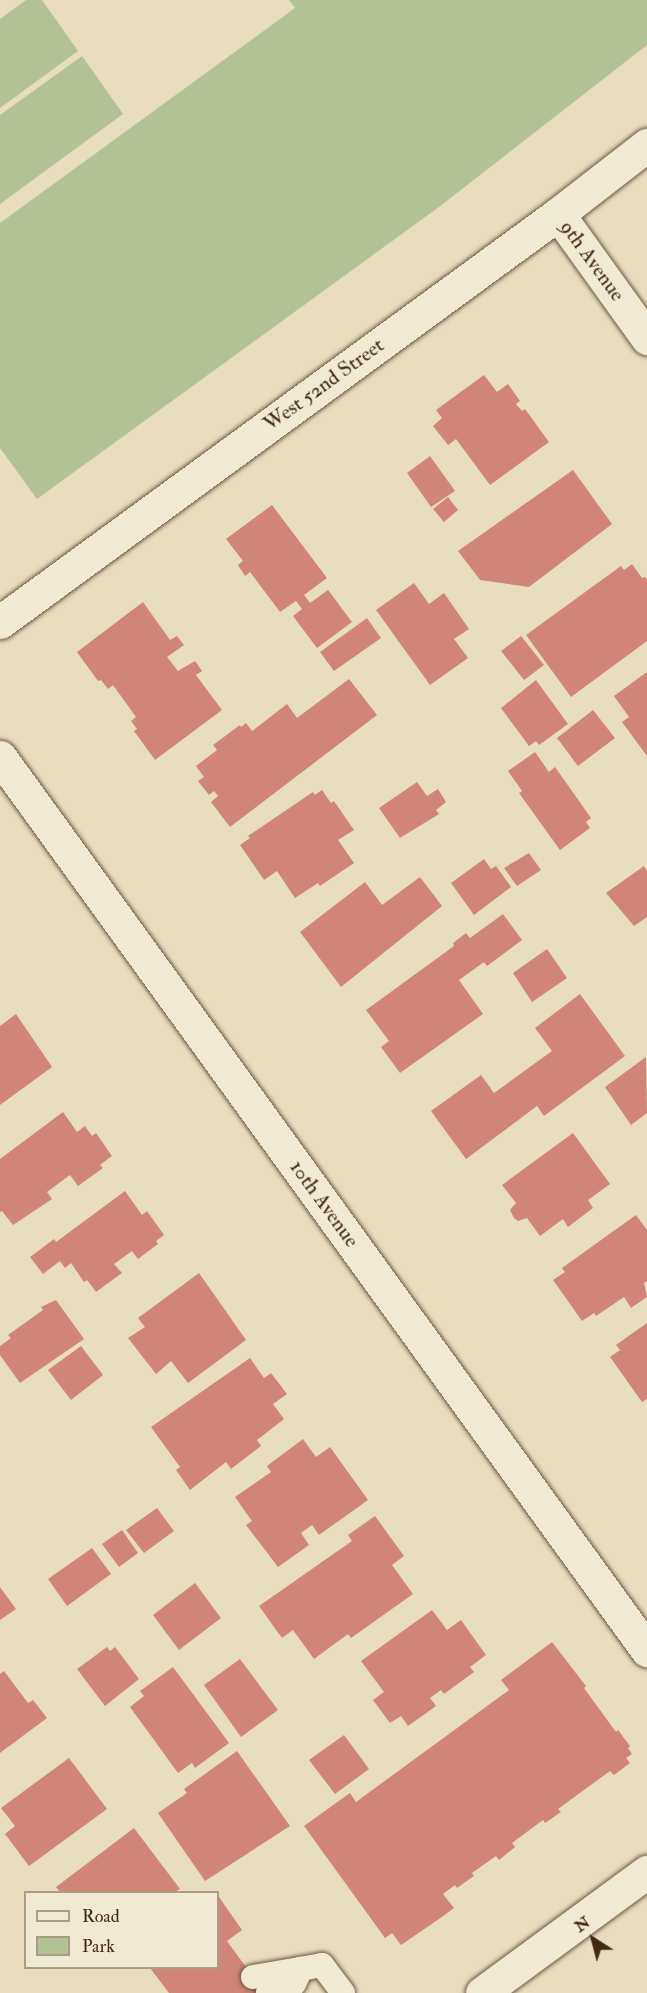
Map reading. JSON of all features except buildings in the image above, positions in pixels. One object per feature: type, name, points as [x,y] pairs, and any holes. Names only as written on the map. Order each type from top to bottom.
[{"type":"street","name":"West 52nd Street","points":[[0,622],[558,214],[647,145]]},
{"type":"street","name":"9th Avenue","points":[[558,214],[647,338]]},
{"type":"street","name":"10th Avenue","points":[[0,757],[647,1650]]},
{"type":"street","points":[[482,1993],[647,1872]]},
{"type":"lane","points":[[261,1985],[322,1965],[343,1993]]},
{"type":"lane","points":[[290,1993],[301,1970]]},
{"type":"green space","points":[[26,0],[42,0],[78,51],[0,108],[0,19]]},
{"type":"green space","points":[[289,0],[647,0],[647,45],[439,207],[37,499],[0,448],[0,223],[295,8]]},
{"type":"green space","points":[[82,56],[123,114],[0,204],[0,115]]}]
